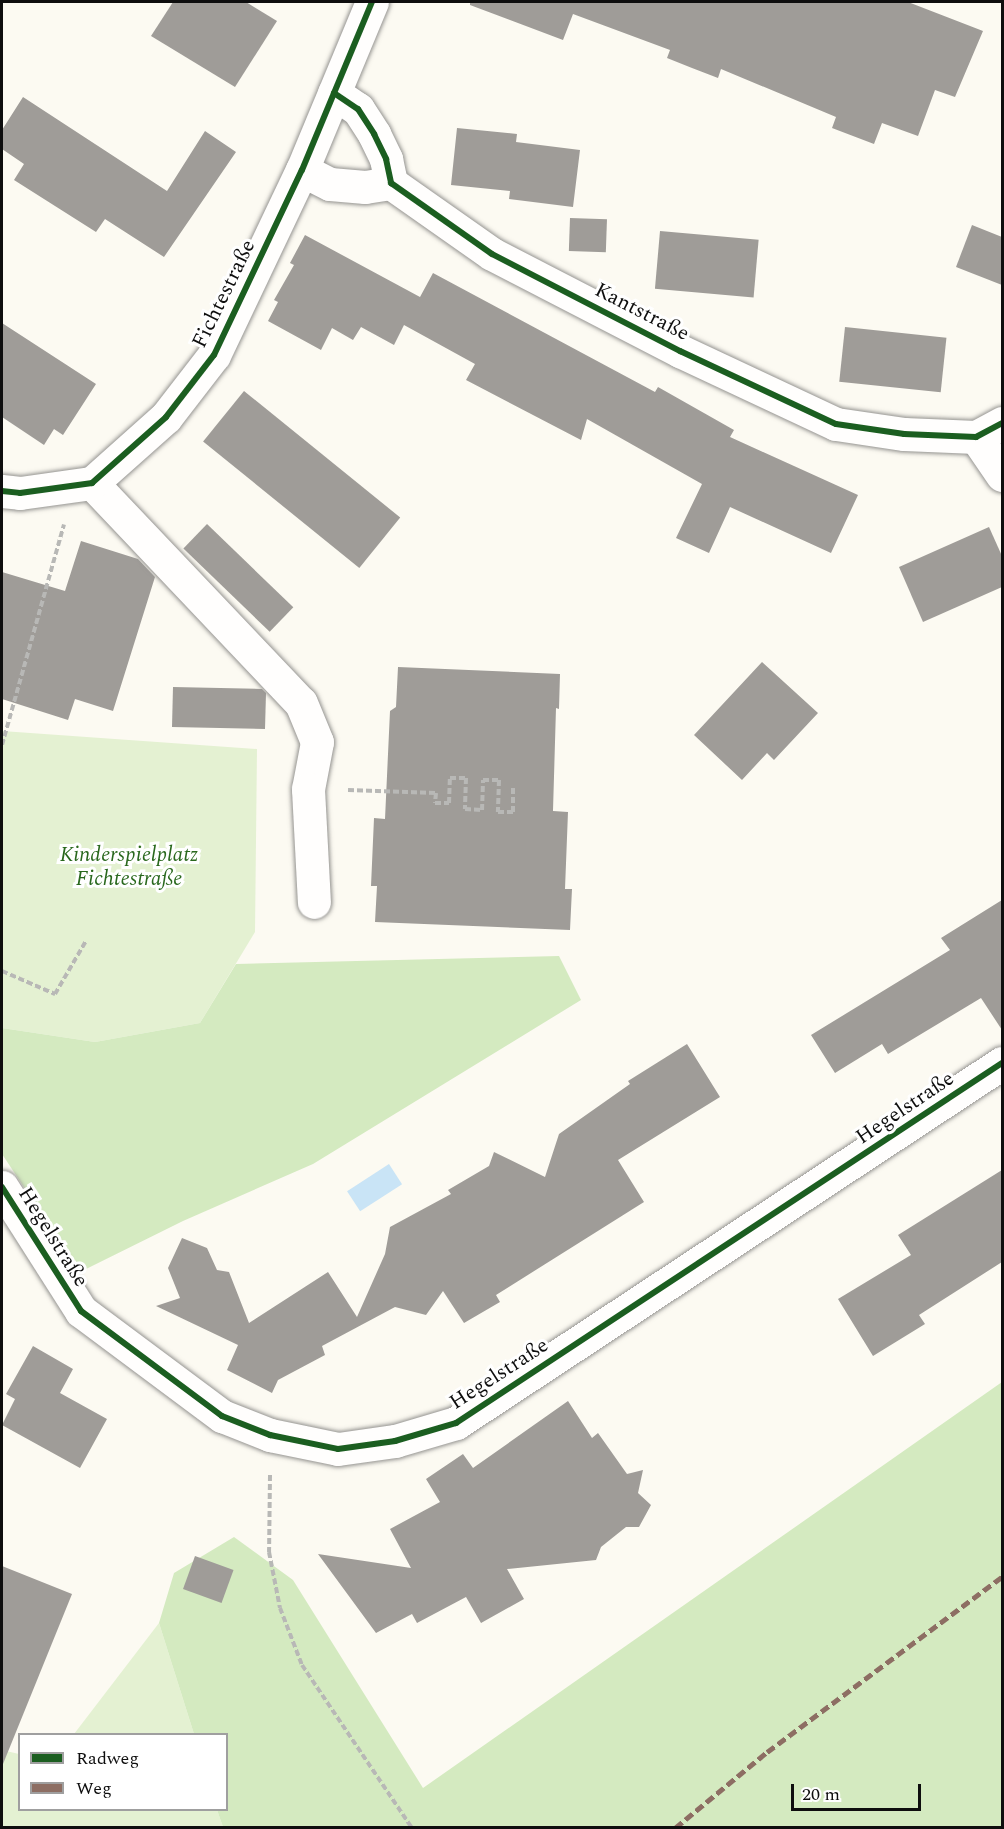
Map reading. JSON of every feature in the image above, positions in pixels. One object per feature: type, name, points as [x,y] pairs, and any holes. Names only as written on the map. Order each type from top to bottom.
[{"type":"street","name":"Fichtestraße","points":[[84,484],[166,417],[213,355],[302,170],[372,2]]},
{"type":"street","points":[[302,170],[330,184],[365,187],[391,183],[386,159],[369,126],[358,109],[334,93]]},
{"type":"street","name":"Kantstraße","points":[[391,183],[492,254],[681,351],[836,424],[904,434],[989,430],[1002,475]]},
{"type":"street","points":[[2,491],[20,493],[84,484],[301,703],[317,742],[308,789],[314,902]]},
{"type":"street","name":"Hegelstraße","points":[[2,1187],[81,1311],[222,1416],[270,1435],[338,1449],[395,1442],[456,1423],[1002,1063]]},
{"type":"path","points":[[2,745],[84,484]]},
{"type":"path","points":[[308,789],[436,793],[435,803],[449,803],[450,778],[466,778],[465,809],[482,810],[483,780],[499,780],[498,812],[513,813],[513,785]]},
{"type":"path","points":[[2,971],[55,994],[86,941]]},
{"type":"path","points":[[270,1435],[269,1552],[280,1608],[302,1665],[412,1827]]},
{"type":"green space","name":"Kinderspielplatz Fichtestraße","points":[[2,731],[257,749],[255,932],[200,1023],[95,1042],[2,1028]]},
{"type":"green space","points":[[559,956],[581,1000],[313,1164],[183,1221],[80,1272],[2,1154],[2,1028],[95,1042],[200,1023],[236,964]]},
{"type":"green space","points":[[1002,1382],[1002,1827],[223,1827],[217,1811],[228,1811],[228,1733],[194,1733],[159,1623],[174,1573],[234,1537],[293,1580],[423,1788]]},
{"type":"green space","points":[[159,1623],[194,1733],[75,1733]]},
{"type":"green space","points":[[2,1750],[18,1754],[18,1811],[217,1811],[223,1827],[2,1827]]},
{"type":"water","points":[[389,1164],[402,1184],[360,1211],[347,1191]]},
{"type":"building","points":[[173,2],[246,2],[277,21],[235,87],[151,36]]},
{"type":"building","points":[[470,2],[908,2],[983,31],[955,97],[935,90],[918,136],[882,123],[874,144],[832,128],[836,117],[721,69],[718,78],[692,68],[667,58],[670,50],[573,14],[563,40],[470,5]]},
{"type":"building","points":[[23,97],[167,191],[205,131],[236,152],[164,257],[105,219],[96,232],[14,180],[24,164],[2,149],[2,130]]},
{"type":"building","points":[[457,128],[517,134],[516,142],[580,150],[573,207],[509,199],[510,191],[451,185]]},
{"type":"building","points":[[570,218],[607,219],[606,252],[569,251]]},
{"type":"building","points":[[972,225],[1002,237],[1002,285],[956,267]]},
{"type":"building","points":[[660,231],[759,240],[754,297],[655,289]]},
{"type":"building","points":[[305,235],[420,297],[433,273],[655,392],[658,387],[734,430],[730,437],[858,495],[831,553],[730,507],[709,553],[676,538],[702,484],[587,419],[581,440],[466,380],[475,364],[404,325],[394,345],[361,327],[353,340],[332,328],[321,350],[268,321],[278,302],[274,300],[294,265],[290,263]]},
{"type":"building","points":[[2,323],[96,384],[63,435],[54,429],[44,445],[2,417]]},
{"type":"building","points":[[845,327],[946,338],[941,392],[839,382]]},
{"type":"building","points":[[244,391],[400,517],[359,568],[203,442]]},
{"type":"building","points":[[207,524],[293,607],[270,632],[183,548]]},
{"type":"building","points":[[989,527],[1002,556],[1002,587],[923,622],[899,567]]},
{"type":"building","points":[[81,541],[138,559],[155,577],[113,711],[75,699],[68,720],[2,699],[2,572],[65,591]]},
{"type":"building","points":[[762,662],[818,713],[774,760],[767,753],[742,780],[694,735]]},
{"type":"building","points":[[398,667],[560,674],[559,709],[556,708],[553,811],[568,812],[565,889],[572,889],[570,930],[375,922],[377,886],[371,886],[374,818],[385,819],[390,711],[396,707]]},
{"type":"building","points":[[173,687],[262,689],[266,693],[265,729],[172,727]]},
{"type":"building","points":[[1002,900],[1002,1030],[981,998],[888,1054],[882,1044],[835,1073],[811,1035],[950,950],[941,938]]},
{"type":"building","points":[[687,1044],[720,1097],[618,1160],[644,1202],[496,1295],[500,1302],[464,1323],[443,1291],[426,1315],[395,1307],[322,1346],[325,1355],[278,1380],[272,1393],[227,1370],[238,1345],[156,1306],[180,1298],[168,1268],[182,1238],[207,1248],[217,1270],[229,1272],[249,1323],[328,1272],[357,1317],[385,1254],[390,1227],[451,1194],[448,1190],[489,1166],[494,1152],[545,1177],[559,1134],[630,1084],[628,1081]]},
{"type":"building","points":[[1002,1170],[1002,1262],[919,1315],[925,1324],[873,1356],[838,1299],[911,1255],[898,1235]]},
{"type":"building","points":[[33,1346],[73,1369],[60,1393],[107,1419],[80,1468],[2,1425],[15,1399],[6,1394]]},
{"type":"building","points":[[568,1401],[592,1438],[598,1433],[627,1474],[643,1470],[638,1493],[651,1505],[639,1527],[626,1527],[601,1547],[596,1560],[507,1569],[524,1599],[481,1623],[466,1597],[417,1623],[412,1614],[376,1633],[318,1554],[411,1568],[390,1529],[440,1502],[426,1479],[463,1454],[473,1468]]},
{"type":"building","points":[[195,1556],[234,1570],[222,1603],[183,1589]]},
{"type":"building","points":[[2,1566],[72,1594],[3,1764],[2,1764]]},
{"type":"marked path","points":[[675,1828],[767,1752],[1002,1577]]},
{"type":"cycle path","points":[[2,491],[20,493],[92,483],[166,417],[214,355],[302,170],[372,2]]},
{"type":"cycle path","points":[[334,93],[358,109],[374,134],[386,159],[391,183],[492,254],[680,351],[836,424],[904,434],[976,437],[1002,423]]},
{"type":"cycle path","points":[[2,1187],[81,1311],[222,1416],[270,1435],[338,1449],[395,1441],[456,1423],[1002,1063]]}]
